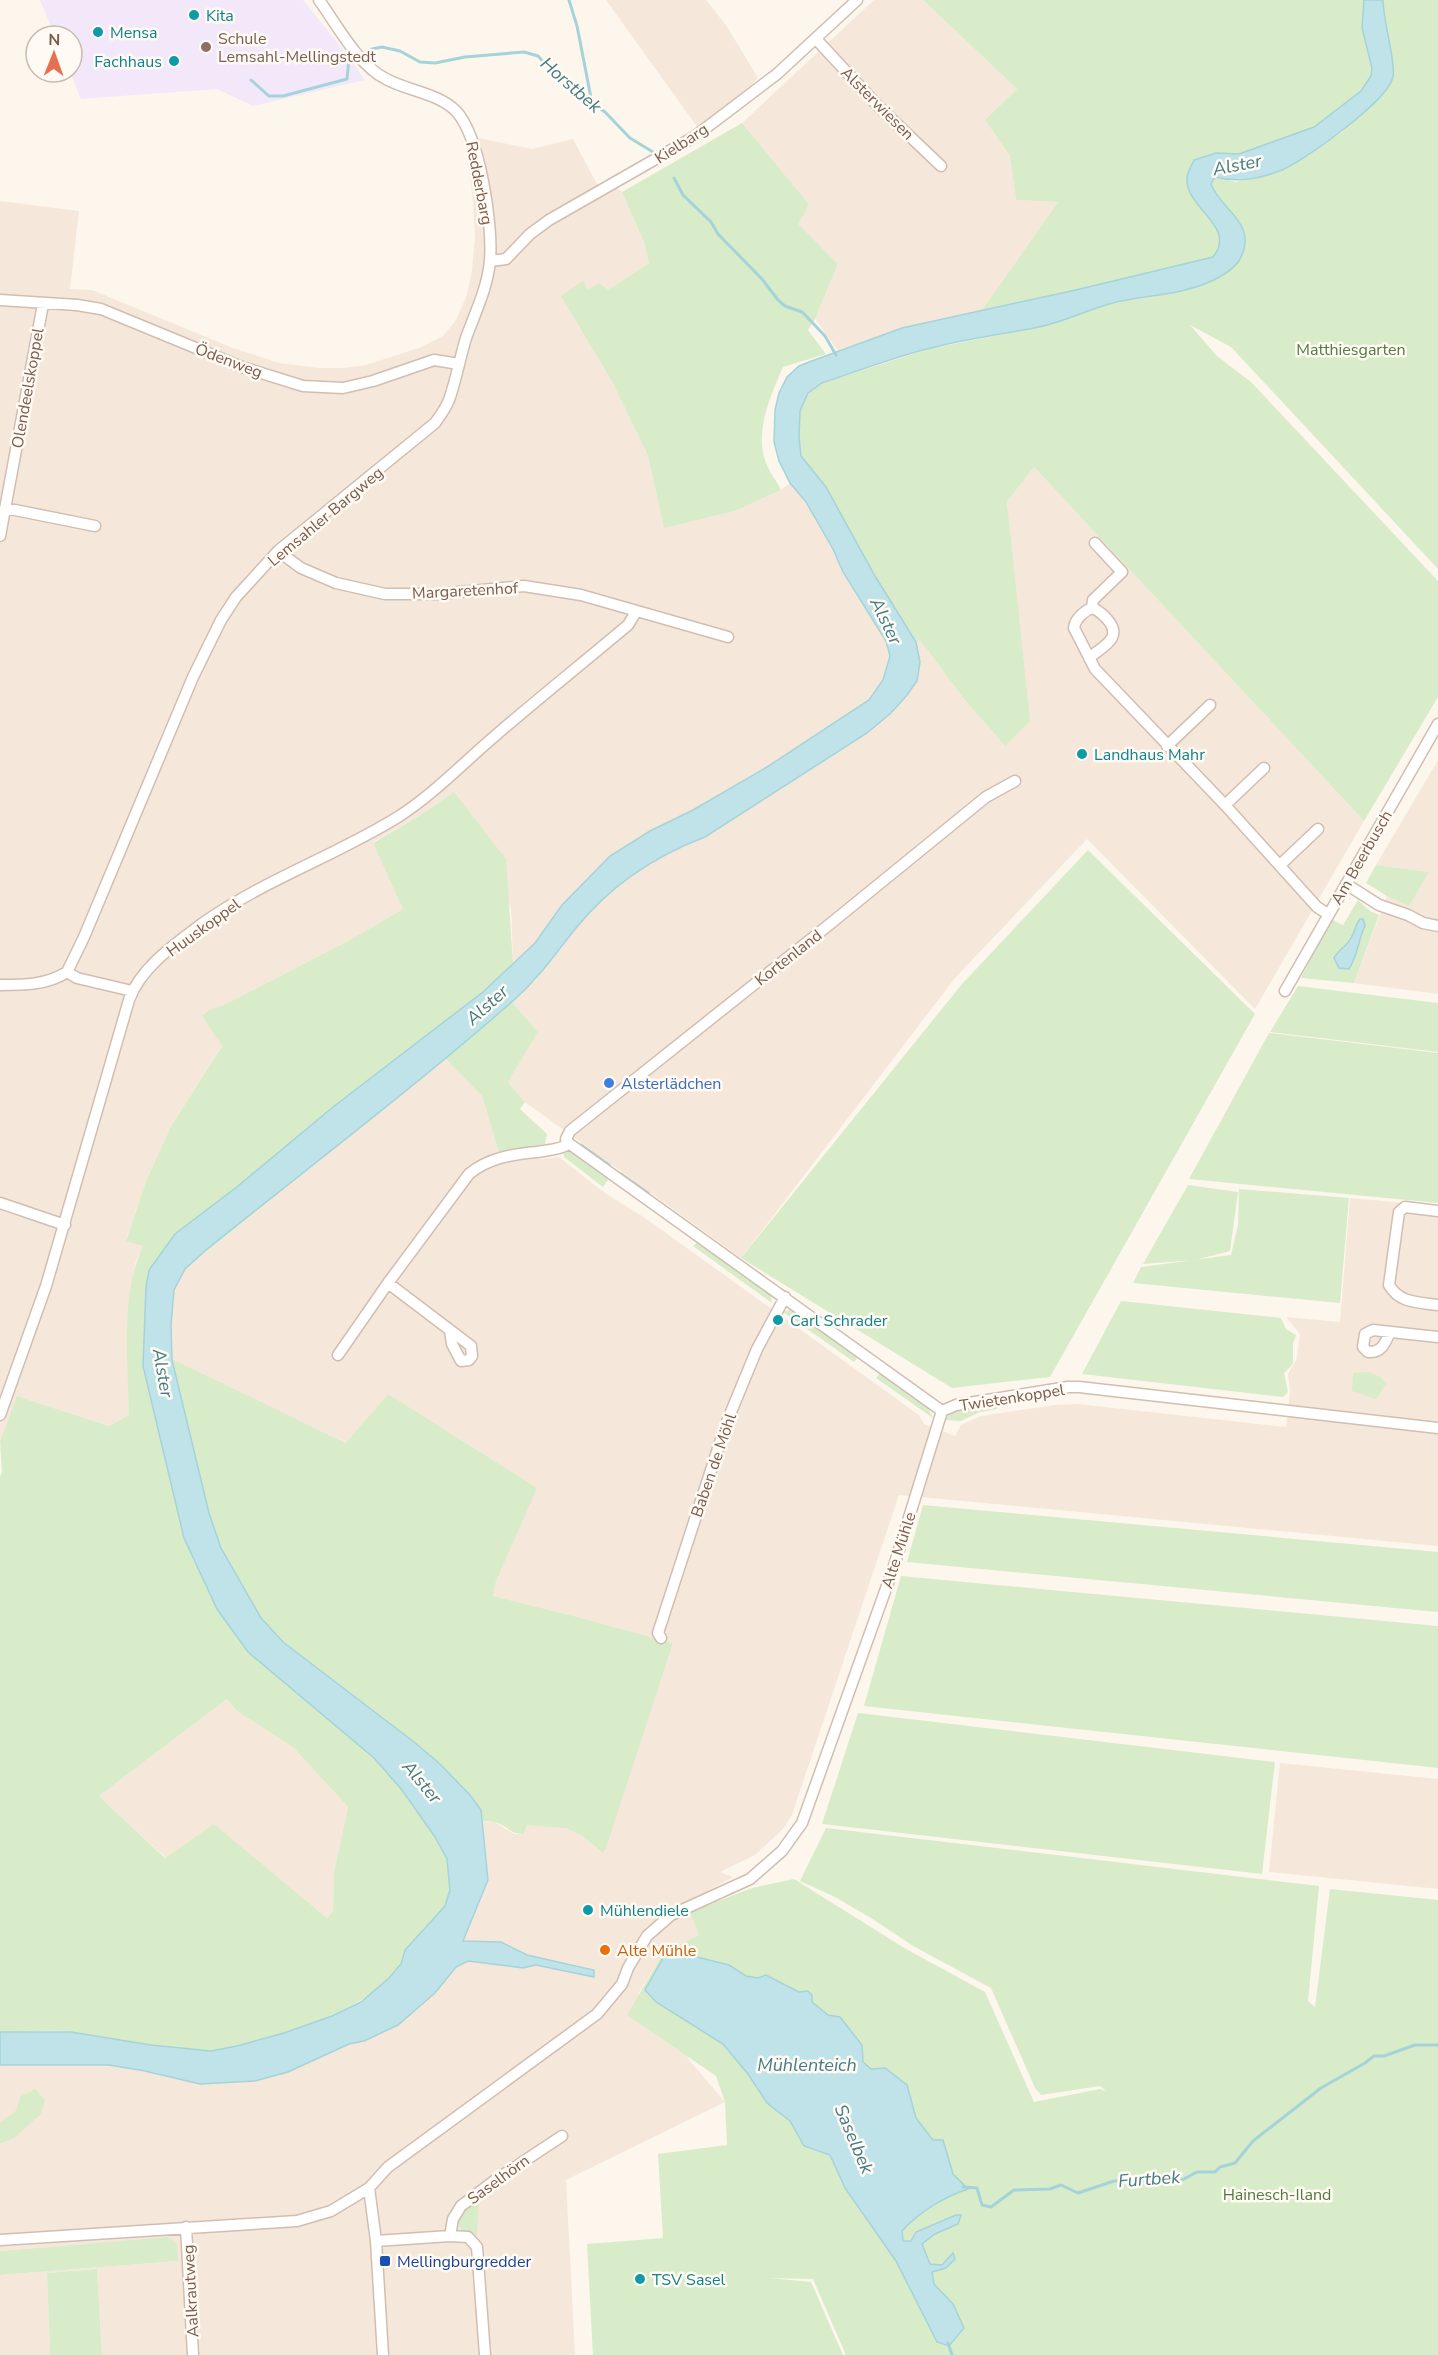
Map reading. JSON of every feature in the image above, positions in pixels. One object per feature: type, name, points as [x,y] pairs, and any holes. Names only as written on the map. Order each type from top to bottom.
[{"type":"street","name":"Redderbarg","points":[[319,0],[365,63],[376,73],[448,105],[467,126],[475,147],[483,185],[490,239],[490,261]]},
{"type":"street","name":"Kielbarg","points":[[490,261],[506,259],[530,234],[549,220],[694,137],[749,97],[857,0]]},
{"type":"street","name":"Alsterwiesen","points":[[816,39],[878,106],[942,166]]},
{"type":"street","name":"Lemsahler Bargweg","points":[[67,972],[84,938],[193,677],[221,620],[236,597],[278,551],[435,423],[449,401],[486,282],[490,261]]},
{"type":"street","name":"Ödenweg","points":[[0,300],[101,309],[242,367],[303,386],[344,388],[373,381],[434,360],[459,363]]},
{"type":"street","name":"Olendeelskoppel","points":[[0,536],[43,304]]},
{"type":"street","points":[[5,508],[95,526]]},
{"type":"street","points":[[1092,608],[1093,600],[1122,572],[1095,543]]},
{"type":"street","name":"Margaretenhof","points":[[278,551],[301,568],[336,584],[385,594],[440,594],[524,586],[580,595],[728,637]]},
{"type":"street","points":[[1089,658],[1112,639],[1115,633],[1114,626],[1098,609],[1092,608],[1086,610],[1075,622],[1074,628],[1089,658],[1095,669],[1225,805],[1317,907],[1328,914]]},
{"type":"street","name":"Huuskoppel","points":[[0,1415],[37,1316],[132,991],[153,965],[220,911],[370,832],[420,802],[495,736],[628,626],[636,612]]},
{"type":"street","points":[[1167,746],[1210,705]]},
{"type":"street","name":"Am Beerbusch","points":[[1285,991],[1438,724]]},
{"type":"street","points":[[1225,805],[1264,768]]},
{"type":"street","name":"Kortenland","points":[[568,1142],[570,1131],[986,797],[1015,781]]},
{"type":"street","points":[[1280,865],[1318,830]]},
{"type":"street","points":[[1346,884],[1378,905],[1408,915],[1423,923],[1438,926]]},
{"type":"street","points":[[0,985],[55,980],[67,972],[82,979],[132,991]]},
{"type":"street","points":[[338,1355],[469,1174],[479,1165],[493,1160],[558,1149],[568,1142]]},
{"type":"street","name":"Twietenkoppel","points":[[568,1142],[942,1411],[956,1405],[1079,1387],[1438,1428]]},
{"type":"street","points":[[0,1203],[65,1225]]},
{"type":"street","points":[[1438,1211],[1405,1207],[1399,1212],[1389,1286],[1401,1299],[1438,1305]]},
{"type":"street","points":[[388,1283],[450,1330]]},
{"type":"street","name":"Baben de Möhl","points":[[661,1638],[658,1633],[726,1424],[757,1349],[784,1297]]},
{"type":"street","points":[[1390,1332],[1438,1337]]},
{"type":"street","name":"Alte Mühle","points":[[369,2188],[388,2167],[597,2013],[622,1984],[644,1940],[671,1915],[750,1879],[782,1851],[793,1838],[802,1823],[824,1768],[893,1569],[942,1411]]},
{"type":"street","name":"Saselhörn","points":[[450,2236],[453,2219],[461,2206],[562,2136]]},
{"type":"street","points":[[0,2240],[297,2221],[332,2211],[369,2188],[376,2241],[383,2355]]},
{"type":"street","name":"Aalkrautweg","points":[[186,2227],[193,2355]]},
{"type":"street","points":[[376,2241],[468,2237],[477,2247],[485,2355]]},
{"type":"shaded area","name":"Schule Lemsahl-Mellingstedt","points":[[40,0],[303,0],[365,80],[253,106],[217,89],[81,99],[75,84],[84,84],[84,24],[50,24]]},
{"type":"shaded area","points":[[606,0],[706,0],[726,25],[758,78],[738,99],[698,128]]},
{"type":"shaded area","points":[[874,0],[923,0],[1017,89],[985,120],[1010,156],[1016,200],[1058,202],[982,310],[902,328],[838,351],[815,319],[838,264],[797,224],[809,204],[742,123]]},
{"type":"shaded area","points":[[478,138],[532,149],[573,139],[598,186],[609,181],[622,192],[644,242],[649,263],[608,291],[612,381],[648,456],[664,527],[735,511],[781,490],[790,483],[806,502],[833,549],[843,572],[886,641],[890,656],[883,680],[869,700],[834,725],[767,767],[693,810],[650,831],[610,856],[562,905],[535,943],[513,963],[511,909],[454,792],[422,814],[373,842],[403,909],[348,941],[224,1005],[209,1010],[222,1045],[171,1126],[147,1179],[126,1240],[143,1246],[135,1264],[130,1300],[129,1415],[109,1426],[17,1396],[0,1441],[0,201],[79,211],[70,289],[92,290],[233,348],[279,363],[319,368],[366,365],[419,348],[443,336],[456,320],[467,295],[475,237],[466,141]]},
{"type":"shaded area","points":[[1034,467],[1364,821],[1255,1009],[1087,839],[955,978],[741,1258],[525,1102],[508,1082],[538,1032],[512,1002],[536,980],[576,927],[598,904],[647,864],[676,848],[705,837],[867,733],[891,713],[917,681],[920,662],[916,642],[920,640],[964,699],[1005,746],[1012,565],[1007,502]]},
{"type":"shaded area","points":[[1438,760],[1438,994],[1354,983],[1387,896],[1409,905],[1429,872],[1376,865]]},
{"type":"shaded area","points":[[445,1058],[482,1096],[499,1153],[535,1145],[539,1159],[559,1157],[605,1193],[645,1218],[919,1415],[924,1424],[955,1436],[961,1425],[981,1416],[1055,1405],[1078,1404],[1286,1427],[1290,1391],[1288,1374],[1297,1358],[1300,1334],[1286,1317],[1340,1322],[1350,1198],[1438,1206],[1438,1546],[899,1495],[792,1815],[782,1830],[755,1855],[720,1872],[733,1877],[687,1903],[700,1935],[677,1946],[666,1948],[638,1994],[653,2005],[690,2061],[725,2102],[566,2180],[575,2355],[102,2355],[97,2269],[47,2273],[50,2355],[0,2355],[0,2275],[178,2261],[96,2243],[0,2251],[0,2065],[109,2065],[200,2084],[255,2081],[349,2044],[364,2041],[398,2025],[435,1993],[456,1967],[468,1961],[523,1968],[536,1965],[594,1976],[594,1969],[527,1955],[501,1942],[463,1941],[488,1880],[483,1822],[493,1821],[514,1834],[524,1834],[528,1823],[550,1820],[582,1836],[603,1853],[673,1643],[492,1596],[496,1581],[388,1394],[347,1443],[172,1360],[171,1325],[174,1290],[185,1269]]},
{"type":"shaded area","points":[[227,1699],[238,1712],[293,1747],[348,1807],[334,1872],[333,1911],[327,1918],[214,1825],[166,1858],[99,1796]]},
{"type":"shaded area","points":[[1280,1763],[1438,1779],[1438,1889],[1269,1872]]},
{"type":"green space","points":[[923,0],[1364,0],[1362,28],[1372,67],[1371,76],[1361,91],[1314,127],[1239,154],[1216,153],[1194,160],[1221,239],[1220,248],[1213,257],[982,310],[1058,202],[1016,200],[1010,156],[985,120],[1017,89]]},
{"type":"green space","name":"Matthiesgarten","points":[[1383,0],[1438,0],[1438,569],[1231,347],[1190,325],[1217,356],[1251,382],[1438,581],[1438,697],[1364,821],[1034,467],[1007,502],[1030,721],[1005,746],[964,699],[920,640],[916,642],[875,576],[826,487],[801,456],[800,411],[808,393],[822,383],[929,349],[1040,327],[1110,304],[1182,291],[1206,283],[1243,229],[1213,190],[1211,184],[1215,177],[1236,182],[1282,170],[1342,132],[1360,114],[1386,33]]},
{"type":"green space","points":[[742,123],[809,204],[798,224],[838,264],[815,319],[808,330],[826,354],[783,367],[769,401],[763,425],[762,449],[766,464],[781,490],[735,511],[664,528],[648,456],[612,381],[561,296],[583,281],[588,290],[599,283],[608,290],[649,263],[644,242],[622,192]]},
{"type":"green space","points":[[454,792],[506,859],[513,963],[512,1002],[538,1032],[508,1082],[525,1102],[520,1109],[547,1134],[545,1144],[499,1153],[482,1096],[445,1058],[185,1269],[174,1290],[171,1325],[172,1359],[346,1443],[388,1394],[537,1488],[496,1581],[493,1596],[673,1643],[606,1848],[603,1853],[582,1836],[566,1828],[527,1825],[524,1834],[519,1834],[491,1821],[466,1825],[435,1836],[447,1859],[450,1890],[445,1906],[402,1958],[393,1975],[374,1992],[348,2007],[287,2033],[230,2048],[193,2051],[64,2031],[0,2032],[0,1477],[2,1472],[0,1441],[17,1396],[109,1426],[129,1415],[128,1307],[131,1285],[143,1246],[126,1241],[147,1179],[171,1126],[222,1046],[202,1016],[209,1010],[224,1005],[348,941],[403,909],[373,843]],"holes":[[[227,1699],[238,1712],[293,1747],[348,1807],[334,1872],[333,1911],[327,1918],[214,1824],[165,1858],[99,1796]]]},
{"type":"green space","points":[[1088,850],[1255,1014],[1050,1377],[952,1388],[741,1258],[962,984]]},
{"type":"green space","points":[[1376,865],[1429,872],[1409,906],[1366,883]]},
{"type":"green space","points":[[1358,900],[1370,911],[1379,915],[1354,983],[1301,978],[1331,919],[1343,925]]},
{"type":"green space","points":[[1298,986],[1438,1003],[1438,1052],[1270,1032]]},
{"type":"green space","points":[[1269,1033],[1438,1053],[1438,1203],[1189,1179]]},
{"type":"green space","points":[[563,1151],[571,1151],[608,1177],[603,1187],[564,1157]]},
{"type":"green space","points":[[1188,1185],[1238,1192],[1230,1251],[1195,1260],[1143,1264]]},
{"type":"green space","points":[[1239,1189],[1349,1198],[1340,1303],[1133,1283],[1141,1267],[1231,1255],[1238,1225]]},
{"type":"green space","points":[[699,1241],[771,1294],[772,1303],[693,1246]]},
{"type":"green space","points":[[1121,1301],[1281,1318],[1286,1329],[1296,1335],[1293,1344],[1293,1364],[1284,1373],[1288,1392],[1283,1397],[1082,1374]]},
{"type":"green space","points":[[789,1310],[798,1313],[858,1357],[854,1362],[783,1312]]},
{"type":"green space","points":[[1368,1372],[1381,1377],[1386,1384],[1376,1399],[1352,1391],[1353,1373]]},
{"type":"green space","points":[[880,1373],[928,1408],[933,1418],[876,1378]]},
{"type":"green space","points":[[996,1403],[997,1409],[980,1412],[961,1421],[945,1420],[949,1415],[961,1409]]},
{"type":"green space","points":[[923,1505],[1438,1552],[1438,1612],[907,1562]]},
{"type":"green space","points":[[901,1576],[1438,1626],[1438,1768],[864,1706]]},
{"type":"green space","points":[[858,1713],[1275,1762],[1262,1874],[822,1824]]},
{"type":"green space","name":"Hainesch-Iland","points":[[826,1828],[1319,1886],[1308,2001],[1315,2007],[1330,1889],[1438,1900],[1438,2355],[846,2355],[813,2279],[769,2278],[811,2282],[843,2355],[593,2355],[587,2244],[663,2238],[658,2154],[727,2145],[725,2102],[716,2076],[627,2015],[666,1948],[677,1946],[699,1935],[690,1912],[752,1888],[794,1879],[906,1949],[985,1992],[1034,2102],[1100,2089],[1106,2091],[1100,2086],[1041,2095],[1035,2088],[991,1988],[913,1946],[835,1897],[800,1881]]},
{"type":"green space","points":[[35,2089],[45,2100],[41,2114],[14,2138],[0,2144],[0,2122],[15,2112],[21,2096]]},
{"type":"green space","points":[[479,2198],[477,2235],[463,2231],[457,2221],[463,2210]]},
{"type":"green space","points":[[168,2237],[177,2244],[178,2261],[0,2275],[0,2251]]},
{"type":"green space","points":[[97,2269],[102,2355],[50,2355],[47,2273]]},
{"type":"water","name":"Alster","points":[[1364,0],[1383,0],[1393,70],[1393,77],[1388,87],[1377,100],[1344,129],[1308,155],[1282,170],[1248,179],[1232,180],[1215,177],[1211,184],[1222,202],[1242,226],[1245,236],[1245,247],[1240,259],[1225,274],[1195,287],[1109,304],[1048,325],[917,352],[822,383],[808,393],[800,411],[801,456],[826,487],[875,576],[916,642],[920,662],[917,681],[891,713],[867,733],[705,837],[651,863],[603,899],[576,928],[540,974],[514,1000],[400,1095],[206,1250],[185,1269],[174,1290],[171,1325],[172,1360],[209,1513],[221,1548],[261,1618],[283,1642],[440,1764],[481,1810],[488,1880],[463,1941],[501,1942],[527,1955],[594,1970],[594,1977],[536,1965],[523,1968],[468,1961],[456,1967],[435,1993],[398,2025],[288,2072],[255,2081],[200,2084],[109,2065],[0,2065],[0,2032],[71,2032],[151,2045],[211,2051],[284,2033],[332,2016],[361,2002],[389,1978],[401,1964],[405,1950],[445,1906],[450,1890],[447,1859],[435,1837],[402,1790],[374,1758],[248,1652],[217,1609],[184,1538],[143,1366],[146,1287],[149,1270],[175,1234],[238,1186],[333,1107],[483,992],[535,943],[562,905],[610,856],[650,831],[693,810],[767,767],[869,700],[883,680],[890,656],[886,641],[843,572],[833,549],[806,502],[790,483],[779,461],[774,442],[775,410],[779,393],[787,377],[799,366],[902,328],[1213,257],[1219,246],[1219,236],[1189,189],[1187,176],[1194,160],[1216,153],[1239,154],[1314,127],[1361,91],[1371,76],[1372,68],[1362,28]]},
{"type":"water","points":[[1360,919],[1363,919],[1365,926],[1354,958],[1349,969],[1339,968],[1334,958],[1349,941]]},
{"type":"water","name":"Mühlenteich","points":[[687,1948],[697,1957],[729,1965],[746,1976],[758,1978],[766,1975],[799,1992],[808,1991],[812,1995],[812,2002],[828,2015],[840,2017],[862,2045],[863,2062],[871,2069],[885,2068],[907,2085],[916,2118],[933,2140],[943,2140],[953,2174],[968,2189],[932,2206],[902,2231],[903,2241],[911,2241],[916,2232],[961,2215],[958,2224],[935,2234],[922,2244],[930,2264],[942,2265],[953,2253],[955,2259],[946,2268],[932,2272],[934,2284],[953,2304],[964,2328],[949,2346],[937,2342],[896,2261],[845,2188],[830,2155],[804,2146],[790,2121],[767,2103],[748,2074],[723,2044],[656,2002],[645,1990],[667,1951]]},
{"type":"waterway","points":[[569,0],[577,26],[592,103]]},
{"type":"waterway","name":"Horstbek","points":[[372,49],[382,47],[400,51],[420,62],[435,63],[465,57],[524,52],[538,56],[560,80],[605,112],[630,138],[653,152]]},
{"type":"waterway","name":"Horstbek","points":[[251,80],[269,96],[283,96],[347,79],[349,59]]},
{"type":"waterway","name":"Horstbek","points":[[674,178],[683,195],[711,222],[718,234],[762,279],[778,300],[785,306],[802,312],[825,336],[836,355]]},
{"type":"waterway","points":[[581,1145],[609,1165]]},
{"type":"waterway","points":[[621,1174],[648,1193]]},
{"type":"waterway","name":"Furtbek","points":[[963,2187],[977,2188],[982,2205],[991,2207],[1014,2190],[1050,2189],[1061,2185],[1078,2193],[1114,2181],[1182,2180],[1197,2172],[1215,2172],[1220,2167],[1235,2163],[1253,2141],[1321,2088],[1374,2056],[1384,2056],[1415,2045],[1438,2045]]},
{"type":"waterway","name":"Saselbek","points":[[948,2343],[952,2355]]},
{"type":"place","name":"Kita","points":[[194,15]]},
{"type":"place","name":"Mensa","points":[[98,32]]},
{"type":"place","name":"Schule Lemsahl-Mellingstedt","points":[[206,47]]},
{"type":"place","name":"Fachhaus","points":[[174,61]]},
{"type":"place","name":"Landhaus Mahr","points":[[1082,754]]},
{"type":"place","name":"Alsterlädchen","points":[[609,1083]]},
{"type":"place","name":"Carl Schrader","points":[[778,1320]]},
{"type":"place","name":"Mühlendiele","points":[[588,1910]]},
{"type":"place","name":"Alte Mühle","points":[[605,1950]]},
{"type":"place","name":"Mellingburgredder","points":[[385,2261]]},
{"type":"place","name":"TSV Sasel","points":[[640,2279]]}]
